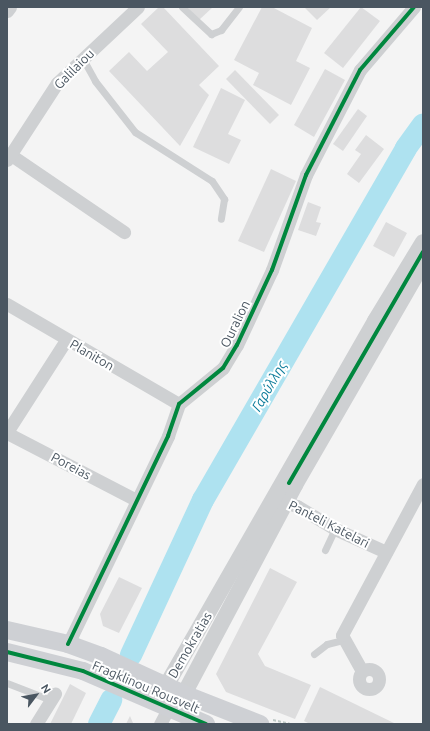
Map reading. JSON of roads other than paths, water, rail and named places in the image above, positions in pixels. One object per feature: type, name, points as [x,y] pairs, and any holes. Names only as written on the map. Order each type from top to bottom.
[{"type":"main road","name":"Fragklinou Rousvelt","points":[[7,630],[68,644],[101,656],[184,694],[260,724]]},
{"type":"main road","name":"Fragklinou Rousvelt","points":[[7,652],[83,671],[164,717],[206,724]]},
{"type":"street","points":[[7,11],[10,7]]},
{"type":"street","name":"Galilaiou","points":[[9,157],[57,83],[138,7]]},
{"type":"street","name":"Ouralion","points":[[179,404],[223,368],[237,344],[272,270],[306,175],[360,70],[414,7]]},
{"type":"street","points":[[9,157],[124,232]]},
{"type":"street","name":"Demokratias","points":[[164,717],[184,694],[279,501],[423,242]]},
{"type":"street","name":"Demokratias","points":[[164,717],[166,686],[423,264]]},
{"type":"street","name":"Planiton","points":[[7,304],[66,340],[179,404]]},
{"type":"street","points":[[7,432],[66,340]]},
{"type":"street","points":[[68,644],[168,436],[179,404]]},
{"type":"street","name":"Poreias","points":[[7,432],[136,500]]},
{"type":"street","name":"Panteli Katelari","points":[[343,640],[344,629],[423,484]]},
{"type":"street","name":"Panteli Katelari","points":[[279,501],[386,552]]},
{"type":"street","points":[[343,640],[362,671]]},
{"type":"street","points":[[36,724],[53,697]]},
{"type":"lane","points":[[182,7],[211,34],[221,30],[239,7]]},
{"type":"lane","points":[[83,59],[95,81],[135,132],[212,181],[224,199],[221,219]]},
{"type":"lane","points":[[325,550],[335,529]]},
{"type":"lane","points":[[314,654],[327,644],[343,640]]},
{"type":"lane","points":[[7,683],[53,697]]},
{"type":"waterway","name":"Γαρύλλης","points":[[131,655],[203,500],[406,148],[423,125]]},
{"type":"waterway","name":"Γαρύλλης","points":[[99,724],[111,700]]}]
